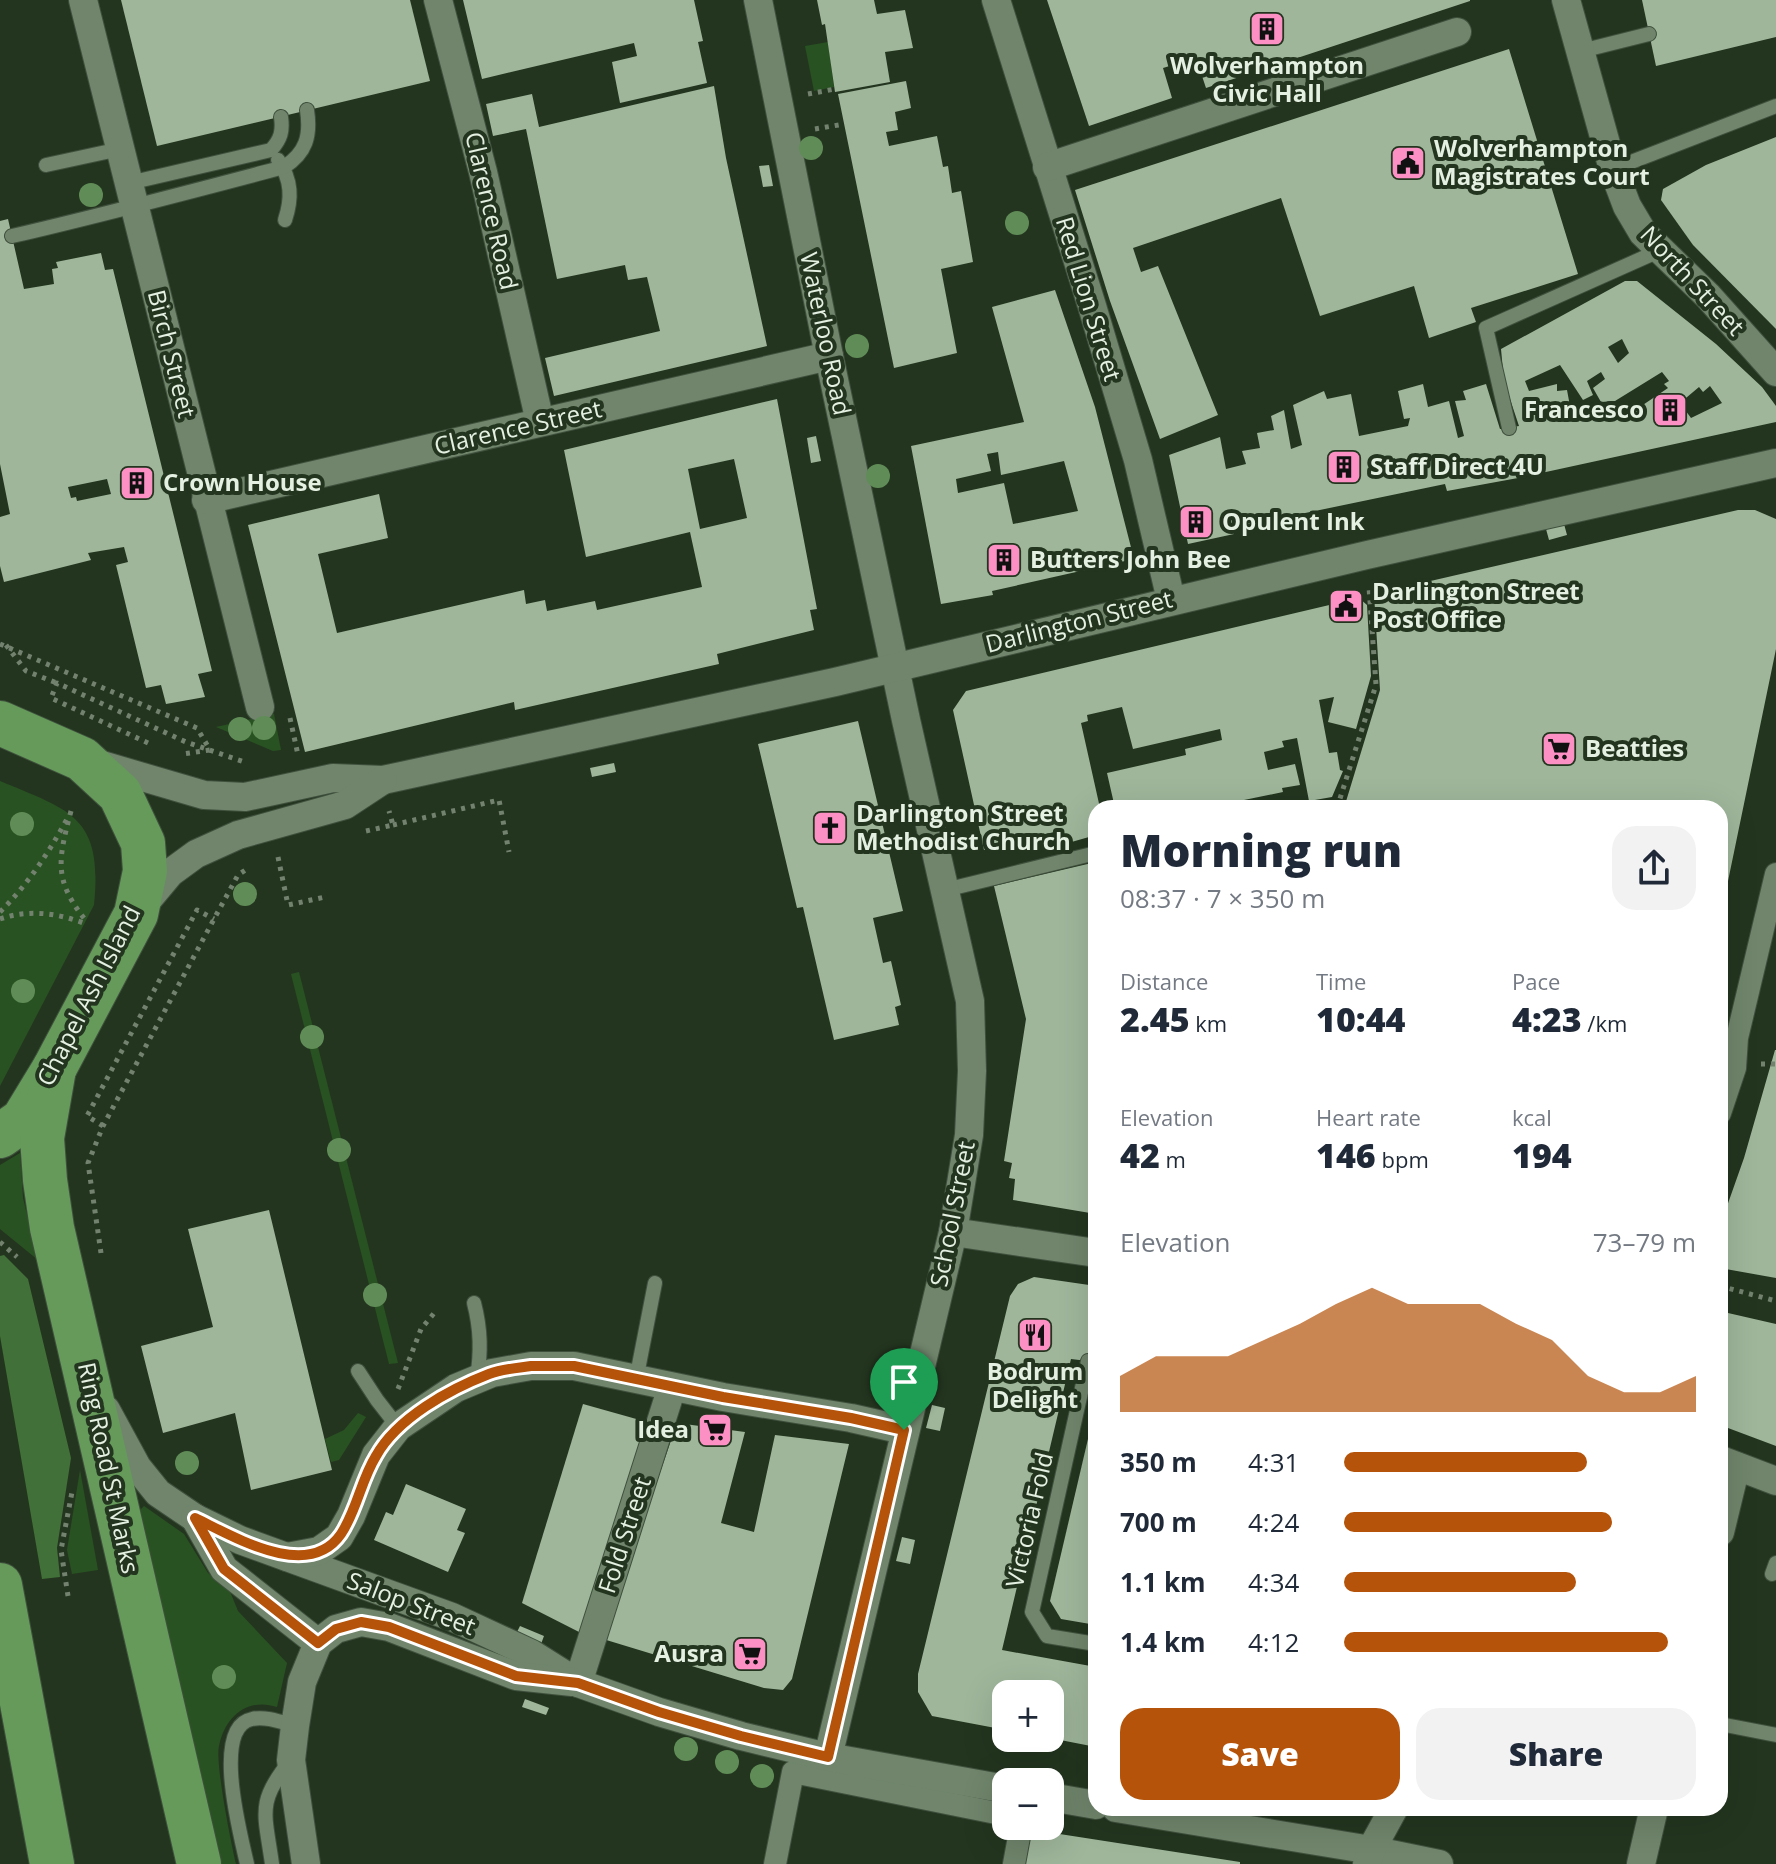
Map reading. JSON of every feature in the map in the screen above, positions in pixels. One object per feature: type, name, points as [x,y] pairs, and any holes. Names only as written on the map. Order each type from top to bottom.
[{"type":"highway","name":"Chapel Ash Island","points":[[0,1136],[23,1120],[54,1069],[136,914],[145,871],[143,843],[120,794],[82,759],[8,720]]},
{"type":"highway","name":"Ring Road St Marks","points":[[54,1069],[42,1138],[52,1228],[199,1864]]},
{"type":"highway","points":[[0,1585],[52,1864]]},
{"type":"street","name":"Birch Street","points":[[83,0],[260,707]]},
{"type":"street","name":"Clarence Road","points":[[438,0],[483,172],[540,422]]},
{"type":"street","name":"Waterloo Road","points":[[758,0],[829,356],[896,667]]},
{"type":"street","name":"Red Lion Street","points":[[996,0],[1138,460],[1171,600]]},
{"type":"street","name":"North Street","points":[[1566,0],[1613,169],[1627,206],[1643,233],[1708,296],[1776,372]]},
{"type":"street","points":[[1047,167],[1457,32]]},
{"type":"street","name":"Clarence Street","points":[[206,500],[829,356]]},
{"type":"street","name":"Darlington Street","points":[[82,759],[204,795],[245,797],[333,778],[383,780],[896,667],[1171,600],[1776,463]]},
{"type":"street","name":"School Street","points":[[828,1757],[953,1232],[969,1135],[972,1071],[970,1001],[896,667]]},
{"type":"street","name":"Darlington Street","points":[[136,914],[170,873],[196,854],[238,835],[345,805],[383,780]]},
{"type":"street","points":[[1728,1089],[1776,874]]},
{"type":"street","points":[[953,1232],[1088,1252]]},
{"type":"street","points":[[287,1557],[319,1551],[339,1537],[351,1516],[391,1418],[492,1373],[531,1366],[574,1366],[904,1430]]},
{"type":"street","name":"Salop Street","points":[[89,1379],[137,1467],[158,1493],[195,1518],[240,1540],[452,1617],[532,1654],[578,1683],[659,1712],[828,1757],[992,1786]]},
{"type":"street","name":"Fold Street","points":[[578,1683],[672,1387]]},
{"type":"street","points":[[1728,1463],[1776,1481]]},
{"type":"street","name":"Salop Street","points":[[195,1518],[224,1569],[318,1643],[336,1629],[361,1622],[389,1627],[516,1676],[578,1683]]},
{"type":"street","points":[[306,1864],[291,1760],[302,1682],[318,1643]]},
{"type":"street","points":[[775,1864],[793,1772],[992,1812]]},
{"type":"street","points":[[1064,1799],[1088,1804]]},
{"type":"street","points":[[1157,1816],[1369,1857],[1439,1864]]},
{"type":"street","points":[[1369,1857],[1390,1816]]},
{"type":"street","points":[[1641,1864],[1652,1816]]},
{"type":"street","points":[[1014,1864],[1018,1840]]},
{"type":"lane","points":[[1581,51],[1649,34]]},
{"type":"lane","points":[[1613,169],[1776,106]]},
{"type":"lane","points":[[132,195],[179,193],[284,167],[305,148],[309,135],[307,110]]},
{"type":"lane","points":[[12,236],[271,150],[279,141],[283,128],[281,117]]},
{"type":"lane","points":[[46,165],[120,149]]},
{"type":"lane","points":[[271,150],[284,167],[292,198],[285,220]]},
{"type":"lane","points":[[1509,428],[1486,328],[1661,250]]},
{"type":"lane","points":[[945,890],[1088,855]]},
{"type":"lane","points":[[636,1380],[655,1283]]},
{"type":"lane","points":[[474,1303],[481,1339],[477,1380]]},
{"type":"lane","name":"Victoria Fold","points":[[1088,1361],[1032,1612],[1047,1636],[1088,1643]]},
{"type":"lane","points":[[358,1371],[391,1418]]},
{"type":"lane","points":[[247,1864],[230,1766],[230,1747],[235,1730],[249,1719],[267,1719],[295,1726]]},
{"type":"lane","points":[[1728,1726],[1776,1735]]},
{"type":"lane","points":[[272,1864],[264,1807],[271,1784],[291,1760]]},
{"type":"path","points":[[807,94],[835,89]]},
{"type":"path","points":[[821,128],[844,124]]},
{"type":"path","points":[[1340,800],[1376,685],[1367,555]]},
{"type":"path","points":[[3,644],[26,671],[186,742],[260,767]]},
{"type":"path","points":[[3,644],[197,728],[210,750]]},
{"type":"path","points":[[57,683],[51,698],[135,737]]},
{"type":"path","points":[[177,755],[210,750]]},
{"type":"path","points":[[383,780],[393,825]]},
{"type":"path","points":[[364,832],[499,800],[509,852]]},
{"type":"path","points":[[0,912],[22,890],[48,854],[71,811],[60,871],[66,893],[91,926],[72,918],[41,912],[13,914],[0,919]]},
{"type":"path","points":[[277,853],[288,905],[325,897]]},
{"type":"path","points":[[214,919],[197,910],[87,1116],[103,1126],[238,875],[250,866]]},
{"type":"path","points":[[1728,1288],[1776,1301]]},
{"type":"path","points":[[391,1418],[396,1395],[421,1329],[435,1312]]},
{"type":"green space","points":[[828,42],[834,87],[814,91],[805,46]]},
{"type":"green space","points":[[274,714],[281,750],[273,751],[216,727]]},
{"type":"green space","points":[[0,781],[64,810],[77,821],[87,835],[93,853],[95,876],[94,905],[0,1086]]},
{"type":"green space","points":[[299,972],[398,1363],[389,1364],[291,974]]},
{"type":"green space","points":[[20,1153],[23,1198],[38,1260],[0,1229],[0,1165]]},
{"type":"green space","points":[[4,1255],[28,1279],[71,1458],[57,1548],[60,1577],[42,1579],[0,1336],[0,1256]]},
{"type":"green space","points":[[358,1413],[366,1417],[339,1460],[331,1462],[325,1439],[344,1430]]},
{"type":"green space","points":[[80,1470],[98,1570],[72,1574],[67,1550]]},
{"type":"green space","points":[[144,1506],[184,1534],[208,1573],[229,1589],[238,1611],[287,1663],[277,1707],[256,1705],[239,1712],[226,1726],[219,1746],[221,1785],[236,1864],[220,1864],[139,1511]]},
{"type":"building","points":[[121,0],[410,0],[430,81],[157,146]]},
{"type":"building","points":[[463,0],[694,0],[703,41],[698,42],[707,83],[620,103],[612,62],[637,56],[634,43],[482,79]]},
{"type":"building","points":[[817,0],[874,0],[877,14],[905,10],[913,48],[885,52],[890,82],[835,92],[825,24],[822,25]]},
{"type":"building","points":[[1047,0],[1470,1],[1206,88],[1196,58],[1163,68],[1172,98],[1089,126]]},
{"type":"building","points":[[1642,0],[1776,0],[1776,37],[1656,66]]},
{"type":"building","name":"Wolverhampton Magistrates Court","points":[[1509,49],[1578,274],[1471,308],[1476,322],[1429,338],[1414,286],[1320,316],[1281,198],[1133,248],[1141,272],[1158,266],[1218,415],[1160,439],[1110,301],[1075,190]]},
{"type":"building","points":[[906,81],[911,108],[895,112],[898,130],[886,132],[889,146],[937,136],[943,167],[948,166],[952,193],[961,191],[973,262],[941,269],[957,353],[894,368],[838,94]]},
{"type":"building","points":[[714,86],[726,158],[767,346],[554,396],[545,358],[660,331],[647,277],[628,280],[625,265],[557,279],[526,129],[493,136],[486,104],[532,94],[539,127]]},
{"type":"building","points":[[1776,137],[1776,329],[1693,245],[1661,200],[1663,189],[1706,165]]},
{"type":"building","points":[[769,165],[773,186],[763,187],[759,166]]},
{"type":"building","name":"Crown House","points":[[8,219],[24,289],[54,284],[52,269],[58,268],[56,262],[101,253],[105,270],[113,269],[212,671],[198,674],[205,697],[166,704],[161,685],[146,688],[116,565],[128,562],[124,547],[88,553],[91,560],[4,582],[0,566],[0,517],[10,514],[0,464],[0,221]],"holes":[[[107,479],[111,494],[77,501],[76,497],[71,498],[68,487]]]},
{"type":"building","points":[[1625,281],[1637,281],[1716,344],[1762,387],[1776,406],[1776,422],[1518,478],[1447,491],[1445,484],[1238,527],[1238,524],[1232,525],[1234,534],[1188,544],[1169,455],[1220,437],[1226,469],[1246,464],[1242,451],[1260,448],[1257,433],[1274,430],[1271,416],[1284,410],[1291,449],[1302,445],[1293,405],[1324,391],[1327,399],[1351,394],[1359,436],[1408,426],[1410,418],[1404,419],[1398,391],[1423,384],[1428,407],[1449,401],[1458,438],[1464,436],[1455,401],[1466,400],[1463,391],[1486,384],[1500,429],[1519,426],[1504,381],[1501,349]],"holes":[[[1622,339],[1629,353],[1618,363],[1608,347]],[[1560,365],[1583,400],[1593,395],[1587,381],[1601,372],[1605,379],[1593,388],[1601,402],[1615,401],[1662,372],[1669,381],[1664,384],[1668,388],[1625,417],[1611,407],[1572,417],[1567,390],[1557,391],[1557,384],[1529,391],[1525,381]],[[1710,386],[1722,403],[1691,418],[1680,403],[1699,387],[1703,392]]]},
{"type":"building","points":[[1055,290],[1095,407],[1134,559],[992,591],[993,595],[941,604],[911,446],[1024,422],[992,307]],"holes":[[[998,452],[1001,475],[1064,461],[1078,511],[1013,524],[1004,483],[958,493],[956,479],[991,471],[987,454]]]},
{"type":"building","points":[[777,399],[817,609],[810,610],[814,630],[717,654],[719,664],[515,710],[514,702],[305,752],[248,525],[379,494],[388,538],[318,554],[337,633],[524,590],[526,604],[545,600],[547,611],[595,601],[597,610],[702,587],[690,532],[586,557],[564,450]],"holes":[[[734,459],[747,518],[700,529],[688,469]]]},
{"type":"building","points":[[816,436],[821,461],[811,463],[807,438]]},
{"type":"building","name":"Beatties","points":[[1738,510],[1755,510],[1776,519],[1776,649],[1728,881],[1728,800],[1346,800],[1380,690],[1374,594]]},
{"type":"building","points":[[1564,524],[1567,535],[1549,540],[1546,529]]},
{"type":"building","points":[[1359,598],[1367,605],[1371,676],[1356,729],[1328,722],[1334,697],[1319,700],[1329,753],[1337,752],[1340,770],[1343,771],[1332,797],[1309,800],[1297,738],[1282,741],[1284,747],[1264,752],[1268,770],[1295,764],[1300,785],[1282,788],[1283,792],[1244,800],[1113,800],[1107,773],[1186,755],[1185,749],[1222,740],[1220,729],[1133,749],[1122,707],[1087,715],[1088,721],[1081,723],[1098,800],[1088,800],[1088,837],[1061,845],[1058,831],[984,850],[953,710],[966,691]]},
{"type":"building","name":"Darlington Street Methodist Church","points":[[858,721],[903,911],[873,918],[883,963],[891,961],[901,1005],[895,1007],[899,1025],[834,1040],[803,907],[797,908],[758,744]]},
{"type":"building","points":[[614,763],[616,772],[592,777],[590,768]]},
{"type":"building","points":[[1088,864],[1088,1213],[1013,1200],[1015,1179],[1009,1178],[1012,1163],[1004,1161],[1026,1019],[994,886]]},
{"type":"building","points":[[1776,1050],[1776,1278],[1728,1269],[1728,1203]]},
{"type":"building","points":[[269,1210],[332,1470],[251,1490],[235,1413],[163,1433],[141,1346],[213,1327],[188,1229]]},
{"type":"building","points":[[1034,1277],[1088,1285],[1088,1361],[1071,1359],[1002,1650],[1088,1666],[1088,1745],[1064,1741],[1064,1680],[992,1680],[992,1727],[932,1716],[918,1692],[918,1674],[1010,1296],[1018,1284]]},
{"type":"building","points":[[1728,1313],[1776,1324],[1776,1446],[1728,1428]]},
{"type":"building","points":[[583,1404],[647,1422],[581,1633],[522,1603]]},
{"type":"building","points":[[932,1405],[945,1408],[940,1431],[926,1428]]},
{"type":"building","points":[[677,1423],[745,1432],[721,1523],[754,1532],[775,1435],[849,1444],[792,1679],[783,1690],[764,1688],[603,1639]]},
{"type":"building","points":[[1088,1439],[1088,1624],[1061,1619],[1050,1601]]},
{"type":"building","points":[[406,1484],[466,1509],[457,1530],[465,1533],[448,1572],[374,1540],[386,1512],[393,1515]]},
{"type":"building","points":[[902,1537],[915,1540],[910,1564],[896,1561]]},
{"type":"building","points":[[520,1626],[544,1636],[541,1644],[516,1634]]},
{"type":"building","points":[[525,1699],[549,1708],[546,1715],[522,1707]]},
{"type":"building","points":[[1064,1835],[1240,1862],[1240,1864],[1014,1864],[1019,1840],[1064,1840]]},
{"type":"place","name":"Wolverhampton Civic Hall","points":[[1267,29]]},
{"type":"place","name":"Wolverhampton Magistrates Court","points":[[1408,163]]},
{"type":"place","name":"Francesco","points":[[1670,410]]},
{"type":"place","name":"Staff Direct 4U","points":[[1344,467]]},
{"type":"place","name":"Crown House","points":[[137,483]]},
{"type":"place","name":"Opulent Ink","points":[[1196,522]]},
{"type":"place","name":"Butters John Bee","points":[[1004,560]]},
{"type":"place","name":"Darlington Street Post Office","points":[[1346,606]]},
{"type":"place","name":"Beatties","points":[[1559,749]]},
{"type":"place","name":"Darlington Street Methodist Church","points":[[830,828]]},
{"type":"place","name":"Bodrum Delight","points":[[1035,1335]]},
{"type":"place","name":"Idea","points":[[715,1430]]},
{"type":"place","name":"Ausra","points":[[750,1654]]},
{"type":"route","points":[[531,1366],[574,1366],[904,1430],[828,1757],[659,1712],[578,1683],[516,1676],[389,1627],[361,1622],[336,1629],[318,1643],[224,1569],[195,1518],[240,1540],[287,1557],[319,1551],[339,1537],[376,1455],[398,1427],[456,1388],[492,1373],[531,1366]]}]
